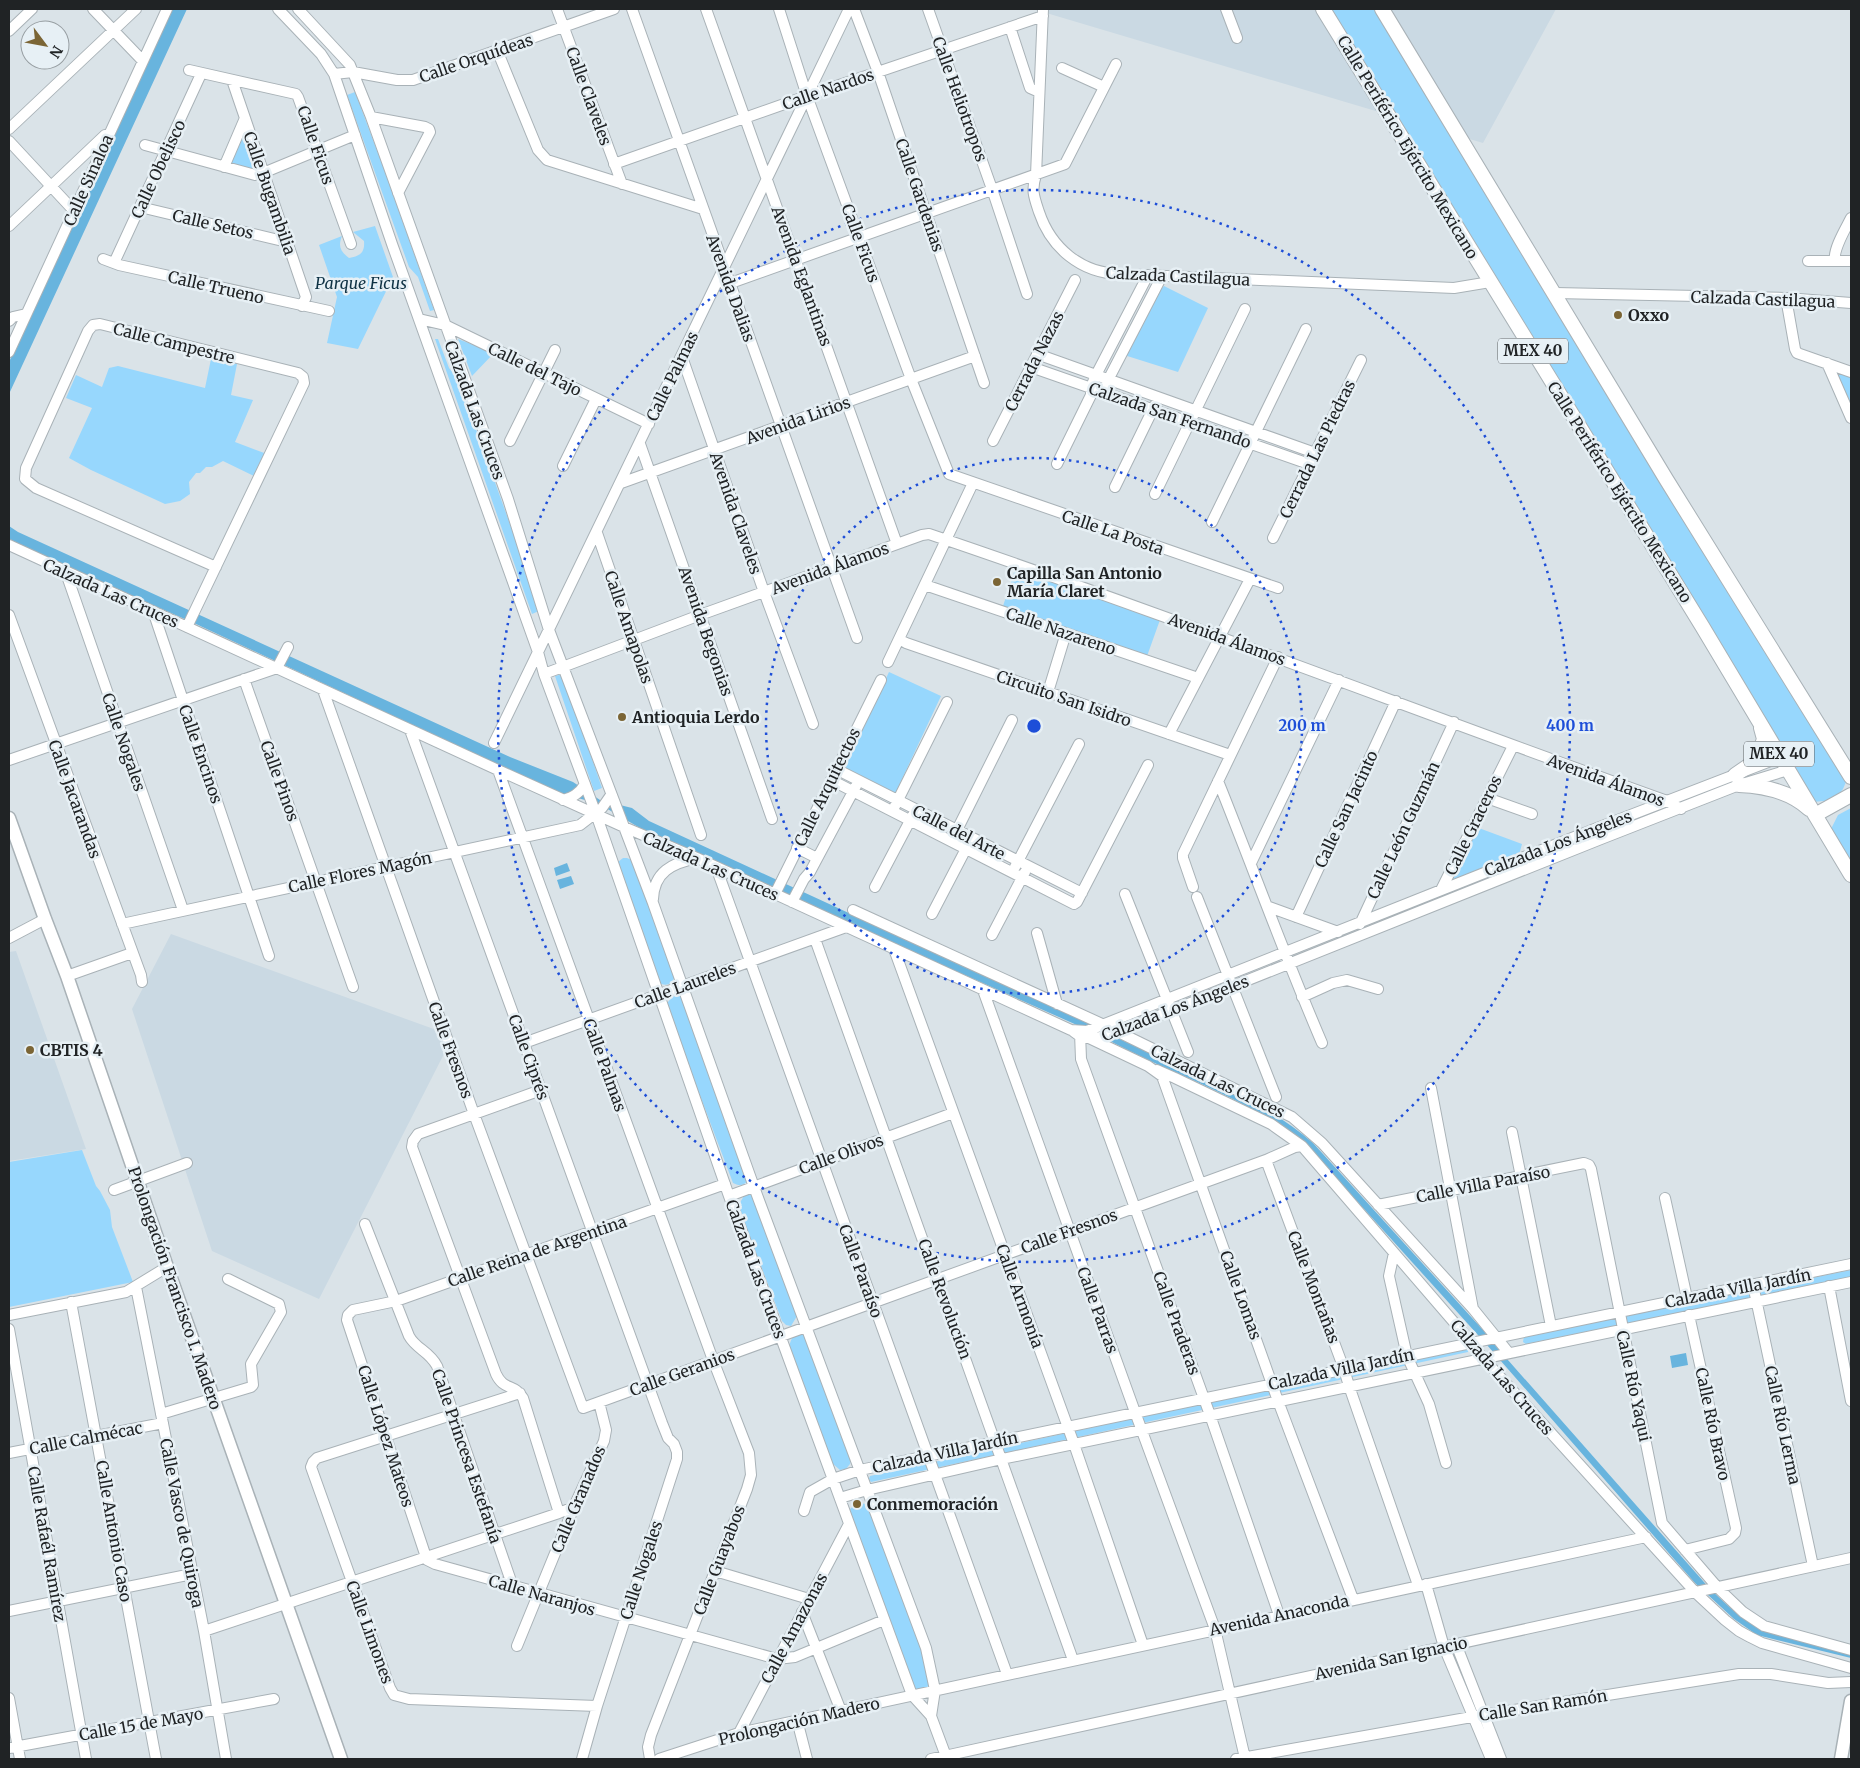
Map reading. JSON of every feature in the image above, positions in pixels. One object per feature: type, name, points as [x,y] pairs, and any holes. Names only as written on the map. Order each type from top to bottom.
[{"type":"highway","name":"Calle Periférico Ejército Mexicano","points":[[1323,9],[1760,722],[1851,875]]},
{"type":"highway","name":"MEX 40","points":[[1382,9],[1686,511],[1851,777]]},
{"type":"highway","points":[[1737,780],[1755,763],[1760,754],[1764,739],[1760,722]]},
{"type":"highway","points":[[1737,780],[1786,795],[1806,806],[1815,815],[1851,795]]},
{"type":"main road","name":"Prolongación Francisco I. Madero","points":[[9,818],[67,976],[167,1267],[341,1759]]},
{"type":"main road","points":[[1841,1759],[1851,1701]]},
{"type":"street","points":[[9,31],[32,9]]},
{"type":"street","points":[[93,9],[142,60]]},
{"type":"street","points":[[9,129],[136,9]]},
{"type":"street","name":"Calle Sinaloa","points":[[9,352],[167,9]]},
{"type":"street","name":"Calzada Las Cruces","points":[[278,9],[321,54],[334,74],[729,1196],[912,1695],[931,1716],[946,1758]]},
{"type":"street","name":"Calzada Las Cruces","points":[[298,9],[346,58],[371,116],[508,499],[549,630],[653,903],[754,1187],[926,1648],[935,1690],[931,1716]]},
{"type":"street","name":"Calle Claveles","points":[[557,9],[622,184]]},
{"type":"street","name":"Calle Orquídeas","points":[[334,74],[353,72],[397,80],[413,80],[614,9]]},
{"type":"street","name":"Avenida Dalias","points":[[632,9],[857,638]]},
{"type":"street","name":"Avenida Eglantinas","points":[[706,9],[897,544]]},
{"type":"street","name":"Calle Ficus","points":[[779,9],[807,96],[948,474]]},
{"type":"street","name":"Calle Palmas","points":[[494,743],[849,9]]},
{"type":"street","name":"Calle Gardenias","points":[[854,9],[878,72],[984,382]]},
{"type":"street","name":"Calle Heliotropos","points":[[928,9],[1027,294]]},
{"type":"street","points":[[1226,9],[1237,38]]},
{"type":"street","name":"Calle Nardos","points":[[614,164],[1010,27],[1043,12]]},
{"type":"street","name":"Calzada Castilagua","points":[[1043,12],[1036,175],[1032,187],[1042,221],[1054,240],[1067,255],[1092,270],[1105,274],[1454,288],[1490,282]]},
{"type":"street","points":[[1010,27],[1030,88],[1039,92]]},
{"type":"street","points":[[497,50],[538,150],[547,160],[703,209]]},
{"type":"street","points":[[715,289],[992,189],[1060,167],[1068,160],[1116,64]]},
{"type":"street","points":[[1062,68],[1104,87]]},
{"type":"street","name":"Calle Ficus","points":[[189,70],[298,96],[351,244]]},
{"type":"street","name":"Calle Obelisco","points":[[114,263],[201,74]]},
{"type":"street","name":"Calle Bugambilia","points":[[232,80],[306,297],[302,306]]},
{"type":"street","points":[[371,116],[429,129],[430,132],[398,193]]},
{"type":"street","points":[[224,167],[245,118]]},
{"type":"street","points":[[9,226],[110,131]]},
{"type":"street","points":[[144,145],[250,174],[264,173],[355,136]]},
{"type":"street","points":[[9,141],[75,212]]},
{"type":"street","name":"Calle Setos","points":[[140,207],[287,242]]},
{"type":"street","points":[[1835,260],[1836,250],[1851,218]]},
{"type":"street","name":"Calle Trueno","points":[[103,258],[114,263],[329,311]]},
{"type":"street","points":[[1808,261],[1851,261]]},
{"type":"street","points":[[1057,464],[1091,391],[1096,375],[1148,275]]},
{"type":"street","points":[[1091,391],[1102,390],[1162,276]]},
{"type":"street","name":"Cerrada Nazas","points":[[993,441],[1074,280]]},
{"type":"street","name":"Calzada Castilagua","points":[[1555,293],[1786,298],[1851,303]]},
{"type":"street","points":[[1786,298],[1794,349],[1797,352],[1851,372]]},
{"type":"street","points":[[1155,494],[1245,309]]},
{"type":"street","points":[[9,321],[13,317],[26,314]]},
{"type":"street","name":"Calle del Tajo","points":[[419,319],[445,325],[649,424]]},
{"type":"street","name":"Calle Campestre","points":[[188,624],[195,611],[304,383],[303,377],[298,373],[100,324],[93,325],[88,331],[26,468],[25,479],[36,488],[216,567]]},
{"type":"street","points":[[1212,522],[1306,329]]},
{"type":"street","points":[[510,441],[555,350]]},
{"type":"street","name":"Calzada San Fernando","points":[[1037,354],[1315,453]]},
{"type":"street","name":"Avenida Lirios","points":[[621,483],[975,356]]},
{"type":"street","name":"Avenida Claveles","points":[[682,357],[764,592],[813,724]]},
{"type":"street","name":"Cerrada Las Piedras","points":[[1273,538],[1361,360]]},
{"type":"street","points":[[1827,363],[1851,418]]},
{"type":"street","name":"Calzada San Fernando","points":[[1031,367],[1091,391]]},
{"type":"street","name":"Calzada San Fernando","points":[[1102,390],[1309,464]]},
{"type":"street","points":[[1114,488],[1158,398]]},
{"type":"street","points":[[563,466],[596,399]]},
{"type":"street","name":"Avenida Begonias","points":[[640,444],[772,819]]},
{"type":"street","name":"Calle La Posta","points":[[948,474],[1278,588]]},
{"type":"street","points":[[888,662],[973,483]]},
{"type":"street","name":"Calle Amapolas","points":[[596,533],[701,835]]},
{"type":"street","name":"Avenida Álamos","points":[[544,674],[832,567],[922,535],[930,534],[1278,657],[1454,722],[1513,746],[1667,801],[1681,809]]},
{"type":"street","name":"Calzada Las Cruces","points":[[9,545],[66,573],[153,611],[188,624],[278,666],[323,690],[624,828],[697,858],[983,990],[1084,1034]]},
{"type":"street","name":"Calle Nogales","points":[[66,573],[183,910]]},
{"type":"street","points":[[1169,734],[1250,579]]},
{"type":"street","name":"Calle Nazareno","points":[[925,585],[1198,678]]},
{"type":"street","name":"Calle Encinos","points":[[153,611],[269,956]]},
{"type":"street","name":"Calle Jacarandas","points":[[9,615],[142,982]]},
{"type":"street","points":[[1048,692],[1066,633]]},
{"type":"street","name":"Circuito San Isidro","points":[[899,640],[1230,755]]},
{"type":"street","points":[[9,760],[278,666],[286,650]]},
{"type":"street","points":[[1276,1097],[1195,892],[1183,854],[1278,657]]},
{"type":"street","name":"Calle Pinos","points":[[244,679],[353,987]]},
{"type":"street","name":"Calle Arquitectos","points":[[775,894],[880,680]]},
{"type":"street","points":[[1251,863],[1339,680]]},
{"type":"street","name":"Calle Fresnos","points":[[323,690],[474,1114],[583,1408]]},
{"type":"street","name":"Calle San Jacinto","points":[[1296,917],[1396,701]]},
{"type":"street","points":[[892,812],[947,702]]},
{"type":"street","points":[[952,842],[1012,720]]},
{"type":"street","name":"Calle León Guzmán","points":[[1353,938],[1454,722]]},
{"type":"street","name":"Calle Ciprés","points":[[410,730],[647,1384]]},
{"type":"street","points":[[1012,872],[1079,744]]},
{"type":"street","name":"Calle Graceros","points":[[1436,906],[1442,889],[1513,746]]},
{"type":"street","name":"Calzada Los Ángeles","points":[[1084,1034],[1115,1032],[1681,809],[1780,757]]},
{"type":"street","points":[[1082,893],[1148,765]]},
{"type":"street","name":"Calle del Arte","points":[[831,780],[1072,904],[1076,904],[1082,893],[836,769]]},
{"type":"street","name":"Calle Palmas","points":[[498,770],[713,1360]]},
{"type":"street","name":"Calzada Los Ángeles","points":[[1084,1034],[1167,998],[1667,801],[1737,780],[1788,770]]},
{"type":"street","points":[[792,902],[859,781]]},
{"type":"street","points":[[1218,781],[1322,1044]]},
{"type":"street","points":[[563,800],[573,797],[580,792],[584,784]]},
{"type":"street","points":[[596,814],[612,795]]},
{"type":"street","points":[[1487,798],[1532,814]]},
{"type":"street","points":[[876,887],[915,810]]},
{"type":"street","name":"Calle Flores Magón","points":[[122,924],[580,825],[596,814]]},
{"type":"street","points":[[1597,828],[1601,839]]},
{"type":"street","points":[[932,914],[971,838]]},
{"type":"street","points":[[797,848],[817,858]]},
{"type":"street","points":[[653,903],[654,888],[660,876],[680,861],[697,858]]},
{"type":"street","points":[[1513,861],[1518,872]]},
{"type":"street","points":[[992,935],[1028,866]]},
{"type":"street","name":"Calle Paraíso","points":[[716,867],[1007,1674]]},
{"type":"street","points":[[784,877],[801,885]]},
{"type":"street","points":[[1126,894],[1188,1052]]},
{"type":"street","points":[[1269,907],[1353,938]]},
{"type":"street","name":"Calzada Las Cruces","points":[[853,910],[1058,1004],[1100,1026],[1292,1117],[1322,1143],[1474,1310],[1508,1352]]},
{"type":"street","points":[[9,938],[45,919]]},
{"type":"street","name":"Calle Laureles","points":[[524,1043],[846,927]]},
{"type":"street","points":[[1037,933],[1058,1004]]},
{"type":"street","name":"Calle Revolución","points":[[814,939],[996,1441],[1073,1660]]},
{"type":"street","name":"Calle Armonía","points":[[894,948],[1074,1444],[1143,1645]]},
{"type":"street","points":[[67,976],[132,953]]},
{"type":"street","points":[[1302,997],[1333,983],[1347,980],[1378,989]]},
{"type":"street","name":"Calle Parras","points":[[983,990],[1215,1629],[1231,1694],[1240,1758]]},
{"type":"street","points":[[1084,1034],[1157,1070]]},
{"type":"street","name":"Calle Praderas","points":[[1084,1034],[1081,1059],[1204,1398],[1279,1615]]},
{"type":"street","name":"Calzada Las Cruces","points":[[1157,1070],[1271,1124],[1302,1146],[1472,1342],[1483,1358],[1696,1593],[1725,1620],[1750,1638],[1762,1643],[1851,1668]]},
{"type":"street","name":"Calle Lomas","points":[[1157,1070],[1166,1084],[1278,1401],[1353,1599]]},
{"type":"street","points":[[1431,1088],[1474,1310]]},
{"type":"street","points":[[541,1090],[418,1134],[412,1141],[412,1152],[500,1382],[505,1386],[515,1388],[520,1393],[559,1513]]},
{"type":"street","name":"Calle Olivos","points":[[729,1196],[953,1113]]},
{"type":"street","points":[[1512,1132],[1551,1326]]},
{"type":"street","name":"Calle Fresnos","points":[[780,1336],[1302,1146]]},
{"type":"street","name":"Calle Montañas","points":[[1266,1160],[1344,1369],[1348,1386],[1444,1647],[1478,1716]]},
{"type":"street","points":[[114,1190],[187,1163]]},
{"type":"street","name":"Calle Villa Paraíso","points":[[1378,1205],[1584,1163],[1588,1165]]},
{"type":"street","name":"Calle Río Yaqui","points":[[1588,1165],[1592,1169],[1662,1523],[1718,1588],[1743,1612],[1764,1626],[1851,1650]]},
{"type":"street","name":"Calle Reina de Argentina","points":[[348,1315],[353,1310],[396,1301],[725,1184]]},
{"type":"street","points":[[1665,1198],[1686,1298]]},
{"type":"street","name":"Calle Princesa Estefanía","points":[[365,1224],[412,1342],[428,1353],[437,1366],[513,1587]]},
{"type":"street","points":[[1394,1253],[1389,1276],[1407,1356],[1429,1404],[1446,1464]]},
{"type":"street","name":"Calzada Villa Jardín","points":[[804,1511],[810,1492],[833,1479],[860,1470],[1851,1264]]},
{"type":"street","points":[[9,1315],[126,1292],[167,1267]]},
{"type":"street","name":"Calle Calmécac","points":[[9,1453],[97,1436],[162,1418],[251,1387],[251,1364],[281,1312],[281,1308],[279,1304],[228,1279]]},
{"type":"street","name":"Calzada Villa Jardín","points":[[840,1498],[1002,1459],[1141,1429],[1851,1282]]},
{"type":"street","name":"Calle Río Lerma","points":[[1753,1284],[1813,1566]]},
{"type":"street","points":[[1829,1286],[1851,1401]]},
{"type":"street","name":"Calle Vasco de Quiroga","points":[[136,1287],[204,1631],[226,1759]]},
{"type":"street","name":"Calle Antonio Caso","points":[[71,1302],[156,1759]]},
{"type":"street","name":"Calle López Mateos","points":[[348,1315],[347,1320],[426,1557]]},
{"type":"street","name":"Calle Río Bravo","points":[[1685,1550],[1729,1539],[1735,1533],[1736,1528],[1689,1315]]},
{"type":"street","name":"Calle Rafaél Ramírez","points":[[9,1329],[86,1759]]},
{"type":"street","name":"Calle Geranios","points":[[583,1408],[780,1336]]},
{"type":"street","name":"Calle Guayabos","points":[[650,1759],[648,1747],[651,1735],[747,1489],[751,1465],[749,1454],[713,1360]]},
{"type":"street","name":"Calle Nogales","points":[[582,1759],[597,1706],[677,1459],[677,1452],[665,1431],[647,1384]]},
{"type":"street","points":[[386,1436],[520,1393]]},
{"type":"street","name":"Calle Granados","points":[[518,1646],[576,1502],[604,1441],[606,1430],[599,1402]]},
{"type":"street","name":"Calle Limones","points":[[386,1436],[318,1458],[311,1467],[394,1695],[409,1699],[597,1706]]},
{"type":"street","points":[[204,1631],[559,1513],[571,1508],[576,1502]]},
{"type":"street","name":"Calle Amazonas","points":[[739,1732],[849,1524]]},
{"type":"street","name":"Avenida Anaconda","points":[[912,1695],[1646,1537]]},
{"type":"street","name":"Calle Naranjos","points":[[426,1557],[427,1560],[435,1564],[513,1587],[777,1660]]},
{"type":"street","name":"Avenida San Ignacio","points":[[931,1759],[946,1758],[1851,1558]]},
{"type":"street","points":[[715,1571],[809,1599]]},
{"type":"street","points":[[9,1611],[192,1574]]},
{"type":"street","points":[[802,1612],[840,1710]]},
{"type":"street","points":[[777,1660],[795,1657],[884,1620]]},
{"type":"street","points":[[1456,1644],[1491,1759]]},
{"type":"street","name":"Calle San Ramón","points":[[1240,1758],[1478,1716],[1739,1674],[1771,1674],[1828,1684],[1851,1682]]},
{"type":"street","name":"Prolongación Madero","points":[[659,1759],[739,1732],[912,1695]]},
{"type":"street","points":[[9,1698],[13,1747],[20,1759]]},
{"type":"street","name":"Calle 15 de Mayo","points":[[13,1747],[274,1699]]},
{"type":"street","points":[[1478,1716],[1501,1759]]},
{"type":"street","points":[[797,1720],[806,1759]]},
{"type":"shaded area","points":[[172,9],[187,9],[9,394],[9,362]]},
{"type":"shaded area","points":[[1033,9],[1556,9],[1483,143]]},
{"type":"shaded area","points":[[9,526],[18,532],[510,757],[573,782],[600,800],[632,808],[649,821],[1227,1088],[1272,1113],[1313,1143],[1483,1330],[1711,1590],[1737,1614],[1759,1629],[1851,1652],[1851,1658],[1757,1635],[1734,1619],[1695,1583],[1487,1345],[1308,1147],[1274,1122],[1213,1089],[1135,1054],[1097,1034],[657,838],[599,804],[560,793],[196,624],[27,550],[9,540]]},
{"type":"shaded area","points":[[567,863],[570,871],[556,876],[554,868]]},
{"type":"shaded area","points":[[571,876],[574,884],[560,889],[557,880]]},
{"type":"shaded area","points":[[171,934],[442,1032],[447,1048],[319,1299],[212,1251],[132,1009]]},
{"type":"shaded area","name":"CBTIS 4","points":[[16,951],[86,1149],[9,1161],[9,952]]},
{"type":"shaded area","points":[[1686,1353],[1688,1365],[1672,1368],[1670,1356]]},
{"type":"green space","points":[[1327,9],[1381,9],[1849,775],[1843,789],[1834,800],[1813,802]]},
{"type":"green space","points":[[355,92],[434,310],[430,311],[418,277],[409,267],[347,95]]},
{"type":"green space","points":[[245,120],[262,173],[225,166]]},
{"type":"green space","name":"Parque Ficus","points":[[375,226],[393,277],[358,349],[327,343],[337,297],[319,245],[342,236],[340,246],[342,251],[349,258],[356,256],[363,251],[364,241],[353,232]]},
{"type":"green space","points":[[1164,286],[1208,308],[1178,372],[1124,355],[1153,299]]},
{"type":"green space","points":[[435,339],[438,339],[449,368],[458,379],[540,608],[539,611],[532,614]]},
{"type":"green space","points":[[458,339],[494,353],[472,376]]},
{"type":"green space","points":[[211,359],[237,364],[231,395],[253,400],[235,442],[267,454],[256,477],[223,461],[212,467],[206,467],[200,473],[196,473],[189,482],[190,494],[180,501],[165,504],[69,458],[92,408],[66,398],[76,375],[102,387],[109,368],[118,366],[205,388]]},
{"type":"green space","points":[[1828,368],[1851,376],[1851,418]]},
{"type":"green space","points":[[1016,567],[1161,617],[1146,659],[1002,609]]},
{"type":"green space","points":[[889,672],[941,696],[895,794],[843,769]]},
{"type":"green space","points":[[563,674],[602,788],[594,791],[555,676]]},
{"type":"green space","points":[[1851,808],[1851,872],[1830,831],[1838,815]]},
{"type":"green space","points":[[1476,827],[1522,844],[1517,862],[1446,891]]},
{"type":"green space","points":[[623,858],[634,861],[675,976],[668,984],[657,982],[616,867]]},
{"type":"green space","points":[[673,996],[684,998],[748,1181],[743,1185],[733,1183],[667,1008],[668,1002]]},
{"type":"green space","points":[[82,1150],[96,1186],[110,1210],[112,1227],[133,1282],[9,1307],[9,1162]]},
{"type":"green space","points":[[749,1194],[754,1196],[797,1316],[791,1326],[786,1325],[782,1321],[740,1211],[741,1201],[744,1196]]},
{"type":"green space","points":[[1851,1270],[1851,1277],[1526,1344],[1523,1342],[1524,1336]]},
{"type":"green space","points":[[801,1333],[806,1336],[851,1459],[846,1469],[840,1470],[832,1463],[789,1349],[792,1338]]},
{"type":"green space","points":[[1465,1346],[1469,1349],[1468,1352],[871,1482],[869,1479],[870,1476]]},
{"type":"green space","points":[[857,1503],[867,1504],[870,1510],[928,1668],[929,1685],[926,1688],[917,1690],[912,1685],[851,1514],[850,1509]]},
{"type":"place","name":"Oxxo","points":[[1618,315]]},
{"type":"place","name":"Capilla San Antonio María Claret","points":[[997,582]]},
{"type":"place","name":"Antioquia Lerdo","points":[[622,717]]},
{"type":"place","name":"CBTIS 4","points":[[30,1050]]},
{"type":"place","name":"Conmemoración","points":[[857,1504]]}]
